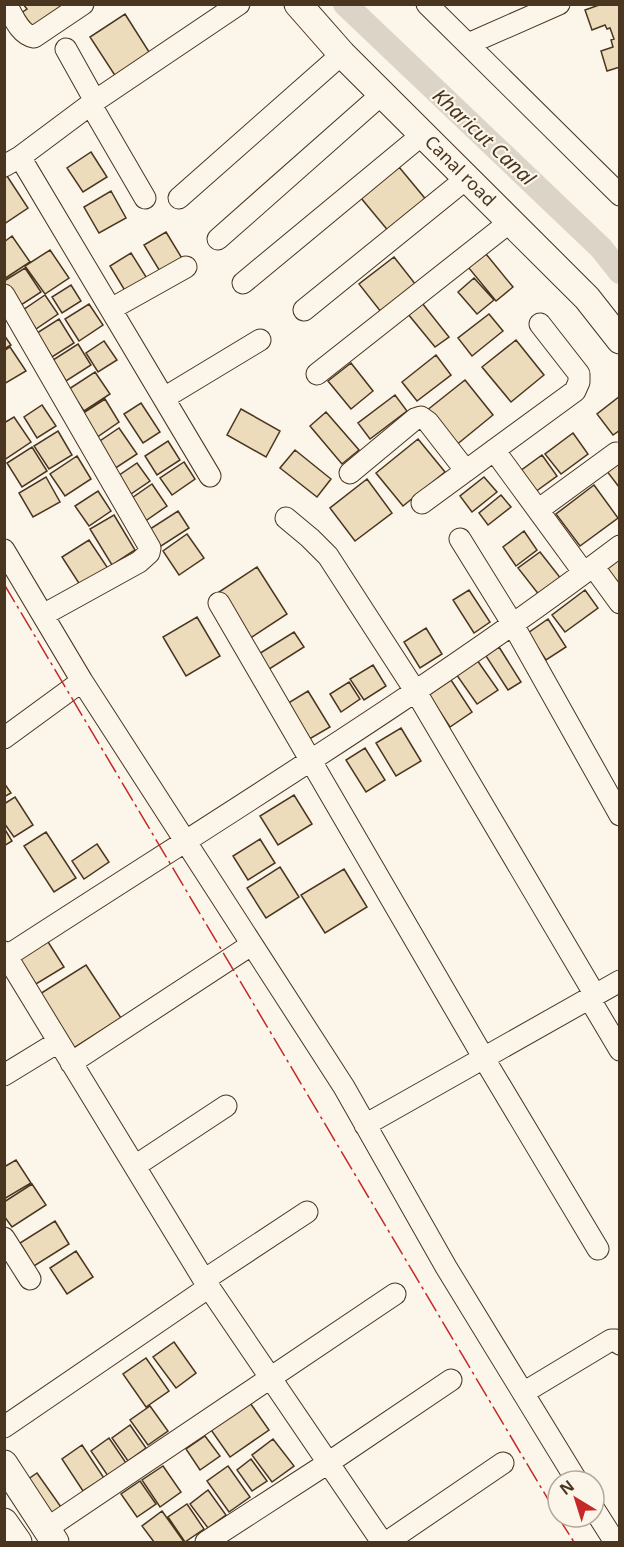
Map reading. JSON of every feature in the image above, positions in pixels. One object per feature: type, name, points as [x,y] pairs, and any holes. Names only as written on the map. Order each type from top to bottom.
[{"type":"street","points":[[6,4],[24,33],[34,37],[83,4]]},
{"type":"street","points":[[210,476],[111,309],[12,161],[93,103],[240,4]]},
{"type":"street","name":"Canal road","points":[[298,4],[342,54],[511,220],[586,298],[620,340]]},
{"type":"street","points":[[427,4],[620,195]]},
{"type":"street","points":[[468,44],[559,4]]},
{"type":"street","points":[[66,50],[145,198]]},
{"type":"street","points":[[179,198],[342,54]]},
{"type":"street","points":[[218,239],[382,94]]},
{"type":"street","points":[[243,284],[423,134]]},
{"type":"street","points":[[304,309],[467,178]]},
{"type":"street","points":[[317,374],[511,220]]},
{"type":"street","points":[[111,309],[186,267]]},
{"type":"street","points":[[4,295],[150,548],[150,553],[139,562],[43,615]]},
{"type":"street","points":[[422,503],[575,391],[579,382],[579,374],[540,324]]},
{"type":"street","points":[[164,398],[260,340]]},
{"type":"street","points":[[350,473],[415,419],[421,417],[428,422],[466,471]]},
{"type":"street","points":[[494,450],[538,510],[620,603]]},
{"type":"street","points":[[538,510],[616,453]]},
{"type":"street","points":[[286,518],[328,556],[416,692],[592,997],[620,1050]]},
{"type":"street","points":[[460,539],[512,623],[620,816]]},
{"type":"street","points":[[382,1542],[207,1283],[6,954],[416,692],[620,546]]},
{"type":"street","points":[[4,549],[82,681],[344,1087],[446,1267],[570,1469]]},
{"type":"street","points":[[219,603],[598,1249]]},
{"type":"street","points":[[4,738],[82,681]]},
{"type":"street","points":[[71,1062],[251,945]]},
{"type":"street","points":[[365,1125],[620,981]]},
{"type":"street","points":[[4,1076],[58,1042]]},
{"type":"street","points":[[135,1166],[226,1106]]},
{"type":"street","points":[[4,1427],[307,1212]]},
{"type":"street","points":[[4,1238],[30,1279]]},
{"type":"street","points":[[4,1464],[50,1536],[395,1294]]},
{"type":"street","points":[[523,1394],[611,1340],[616,1340],[620,1344]]},
{"type":"street","points":[[206,1542],[451,1380]]},
{"type":"street","points":[[387,1542],[503,1463]]},
{"type":"street","points":[[4,1522],[18,1542]]},
{"type":"street","points":[[606,1528],[615,1542]]},
{"type":"building","points":[[23,4],[69,4],[33,31],[21,13],[27,9]]},
{"type":"building","points":[[602,4],[620,4],[620,67],[607,71],[601,51],[613,47],[611,40],[614,39],[610,28],[607,29],[605,25],[592,30],[585,10]]},
{"type":"building","points":[[125,14],[151,55],[116,77],[90,37]]},
{"type":"building","points":[[91,152],[107,177],[83,192],[67,168]]},
{"type":"building","points":[[399,167],[428,202],[390,233],[361,198]]},
{"type":"building","points":[[7,176],[28,208],[4,224],[4,178]]},
{"type":"building","points":[[111,191],[126,218],[99,233],[84,207]]},
{"type":"building","points":[[166,232],[183,260],[161,273],[144,245]]},
{"type":"building","points":[[12,236],[30,262],[4,279],[4,242]]},
{"type":"building","points":[[50,250],[69,278],[45,294],[25,266]]},
{"type":"building","points":[[131,253],[148,280],[127,294],[110,266]]},
{"type":"building","points":[[486,254],[513,287],[496,301],[468,267]]},
{"type":"building","points":[[394,257],[420,290],[385,317],[359,284]]},
{"type":"building","points":[[25,268],[41,292],[18,307],[4,287],[4,281]]},
{"type":"building","points":[[474,278],[494,300],[477,314],[458,292]]},
{"type":"building","points":[[71,285],[81,301],[62,313],[52,297]]},
{"type":"building","points":[[45,295],[58,314],[36,329],[23,310]]},
{"type":"building","points":[[422,303],[449,337],[435,347],[408,314]]},
{"type":"building","points":[[89,304],[103,325],[79,341],[65,319]]},
{"type":"building","points":[[489,314],[503,331],[472,356],[458,338]]},
{"type":"building","points":[[59,319],[74,343],[52,357],[37,333]]},
{"type":"building","points":[[4,335],[11,345],[4,349]]},
{"type":"building","points":[[516,340],[544,375],[511,402],[482,367]]},
{"type":"building","points":[[104,341],[117,360],[98,372],[86,353]]},
{"type":"building","points":[[78,344],[91,365],[66,381],[53,360]]},
{"type":"building","points":[[10,347],[26,371],[4,384],[4,351]]},
{"type":"building","points":[[436,355],[451,375],[417,401],[402,382]]},
{"type":"building","points":[[351,363],[373,391],[351,409],[328,381]]},
{"type":"building","points":[[95,372],[110,394],[84,411],[69,389]]},
{"type":"building","points":[[465,380],[493,415],[455,446],[426,411]]},
{"type":"building","points":[[395,395],[407,411],[370,439],[358,423]]},
{"type":"building","points":[[620,396],[620,430],[613,435],[597,414]]},
{"type":"building","points":[[105,399],[119,422],[93,440],[77,417]]},
{"type":"building","points":[[141,403],[160,432],[143,443],[124,414]]},
{"type":"building","points":[[42,405],[56,426],[37,438],[24,417]]},
{"type":"building","points":[[241,409],[280,431],[266,457],[227,435]]},
{"type":"building","points":[[326,412],[359,450],[342,464],[310,426]]},
{"type":"building","points":[[14,417],[31,442],[4,460],[4,423]]},
{"type":"building","points":[[119,428],[137,454],[111,471],[94,445]]},
{"type":"building","points":[[58,431],[72,455],[49,469],[34,446]]},
{"type":"building","points":[[573,433],[588,454],[561,474],[545,454]]},
{"type":"building","points":[[418,439],[445,472],[403,506],[376,473]]},
{"type":"building","points":[[168,441],[180,460],[157,475],[145,456]]},
{"type":"building","points":[[32,447],[47,471],[22,487],[7,463]]},
{"type":"building","points":[[295,450],[331,479],[317,497],[280,468]]},
{"type":"building","points":[[542,455],[557,476],[531,495],[516,474]]},
{"type":"building","points":[[77,456],[91,479],[65,496],[50,474]]},
{"type":"building","points":[[620,460],[620,487],[619,487],[606,470]]},
{"type":"building","points":[[184,462],[195,479],[172,495],[160,478]]},
{"type":"building","points":[[137,463],[150,481],[128,496],[115,478]]},
{"type":"building","points":[[46,477],[60,502],[33,517],[19,493]]},
{"type":"building","points":[[484,477],[497,492],[472,512],[460,496]]},
{"type":"building","points":[[367,479],[392,513],[355,541],[330,508]]},
{"type":"building","points":[[152,484],[167,506],[144,522],[129,500]]},
{"type":"building","points":[[594,485],[618,518],[580,546],[556,514]]},
{"type":"building","points":[[98,491],[111,511],[89,526],[75,506]]},
{"type":"building","points":[[501,495],[511,507],[488,525],[479,513]]},
{"type":"building","points":[[178,511],[189,528],[158,548],[147,531]]},
{"type":"building","points":[[114,515],[135,550],[112,565],[90,529]]},
{"type":"building","points":[[524,531],[537,550],[516,566],[503,547]]},
{"type":"building","points":[[187,534],[204,558],[179,575],[163,551]]},
{"type":"building","points":[[89,540],[109,570],[82,588],[62,557]]},
{"type":"building","points":[[540,552],[562,580],[540,596],[518,568]]},
{"type":"building","points":[[620,559],[620,581],[612,586],[604,571]]},
{"type":"building","points":[[257,567],[287,614],[249,639],[219,592]]},
{"type":"building","points":[[469,590],[490,622],[474,633],[453,600]]},
{"type":"building","points":[[585,590],[598,608],[565,632],[552,615]]},
{"type":"building","points":[[197,617],[220,656],[186,676],[163,637]]},
{"type":"building","points":[[548,619],[566,647],[546,660],[528,633]]},
{"type":"building","points":[[426,628],[442,654],[420,668],[404,642]]},
{"type":"building","points":[[294,632],[304,647],[263,673],[254,657]]},
{"type":"building","points":[[499,647],[521,682],[508,690],[486,656]]},
{"type":"building","points":[[477,660],[498,690],[477,704],[456,674]]},
{"type":"building","points":[[373,665],[386,686],[364,700],[350,679]]},
{"type":"building","points":[[451,680],[472,712],[450,727],[429,695]]},
{"type":"building","points":[[349,682],[360,699],[341,712],[330,694]]},
{"type":"building","points":[[308,691],[330,727],[306,741],[285,705]]},
{"type":"building","points":[[401,728],[421,761],[396,776],[376,743]]},
{"type":"building","points":[[365,748],[385,780],[366,792],[346,760]]},
{"type":"building","points":[[4,783],[11,793],[4,797]]},
{"type":"building","points":[[294,795],[312,824],[278,845],[260,816]]},
{"type":"building","points":[[15,797],[33,825],[14,837],[4,823],[4,804]]},
{"type":"building","points":[[4,828],[12,841],[4,846]]},
{"type":"building","points":[[46,832],[76,878],[54,892],[24,846]]},
{"type":"building","points":[[260,839],[275,863],[248,880],[233,856]]},
{"type":"building","points":[[97,844],[109,862],[84,879],[72,861]]},
{"type":"building","points":[[280,867],[299,897],[266,918],[247,888]]},
{"type":"building","points":[[344,869],[367,907],[325,933],[301,895]]},
{"type":"building","points":[[43,934],[64,967],[31,987],[10,954]]},
{"type":"building","points":[[86,965],[121,1018],[69,1051],[35,997]]},
{"type":"building","points":[[16,1160],[31,1183],[4,1199],[4,1167]]},
{"type":"building","points":[[32,1184],[46,1205],[12,1227],[4,1216],[4,1202]]},
{"type":"building","points":[[55,1221],[69,1244],[34,1266],[20,1243]]},
{"type":"building","points":[[76,1251],[93,1277],[67,1294],[50,1268]]},
{"type":"building","points":[[174,1342],[196,1373],[176,1388],[153,1357]]},
{"type":"building","points":[[146,1358],[169,1391],[146,1407],[123,1374]]},
{"type":"building","points":[[248,1400],[269,1430],[230,1457],[209,1427]]},
{"type":"building","points":[[150,1406],[168,1431],[148,1445],[130,1420]]},
{"type":"building","points":[[130,1425],[146,1448],[128,1461],[112,1438]]},
{"type":"building","points":[[205,1436],[220,1456],[200,1470],[186,1449]]},
{"type":"building","points":[[109,1438],[126,1463],[108,1476],[91,1451]]},
{"type":"building","points":[[273,1439],[294,1466],[272,1482],[252,1455]]},
{"type":"building","points":[[82,1445],[104,1478],[83,1491],[62,1459]]},
{"type":"building","points":[[251,1459],[267,1481],[252,1491],[237,1470]]},
{"type":"building","points":[[163,1466],[181,1492],[160,1507],[142,1480]]},
{"type":"building","points":[[228,1466],[250,1497],[229,1512],[207,1481]]},
{"type":"building","points":[[37,1473],[61,1507],[48,1516],[24,1482]]},
{"type":"building","points":[[140,1481],[156,1504],[137,1517],[121,1494]]},
{"type":"building","points":[[208,1490],[226,1515],[208,1528],[190,1504]]},
{"type":"building","points":[[187,1504],[204,1529],[185,1542],[168,1517]]},
{"type":"building","points":[[162,1511],[184,1542],[154,1542],[142,1526]]},
{"type":"waterway","name":"Kharicut Canal","points":[[345,4],[601,248],[620,272]]},
{"type":"power","points":[[4,584],[546,1496]]},
{"type":"power","points":[[566,1529],[574,1542]]}]
